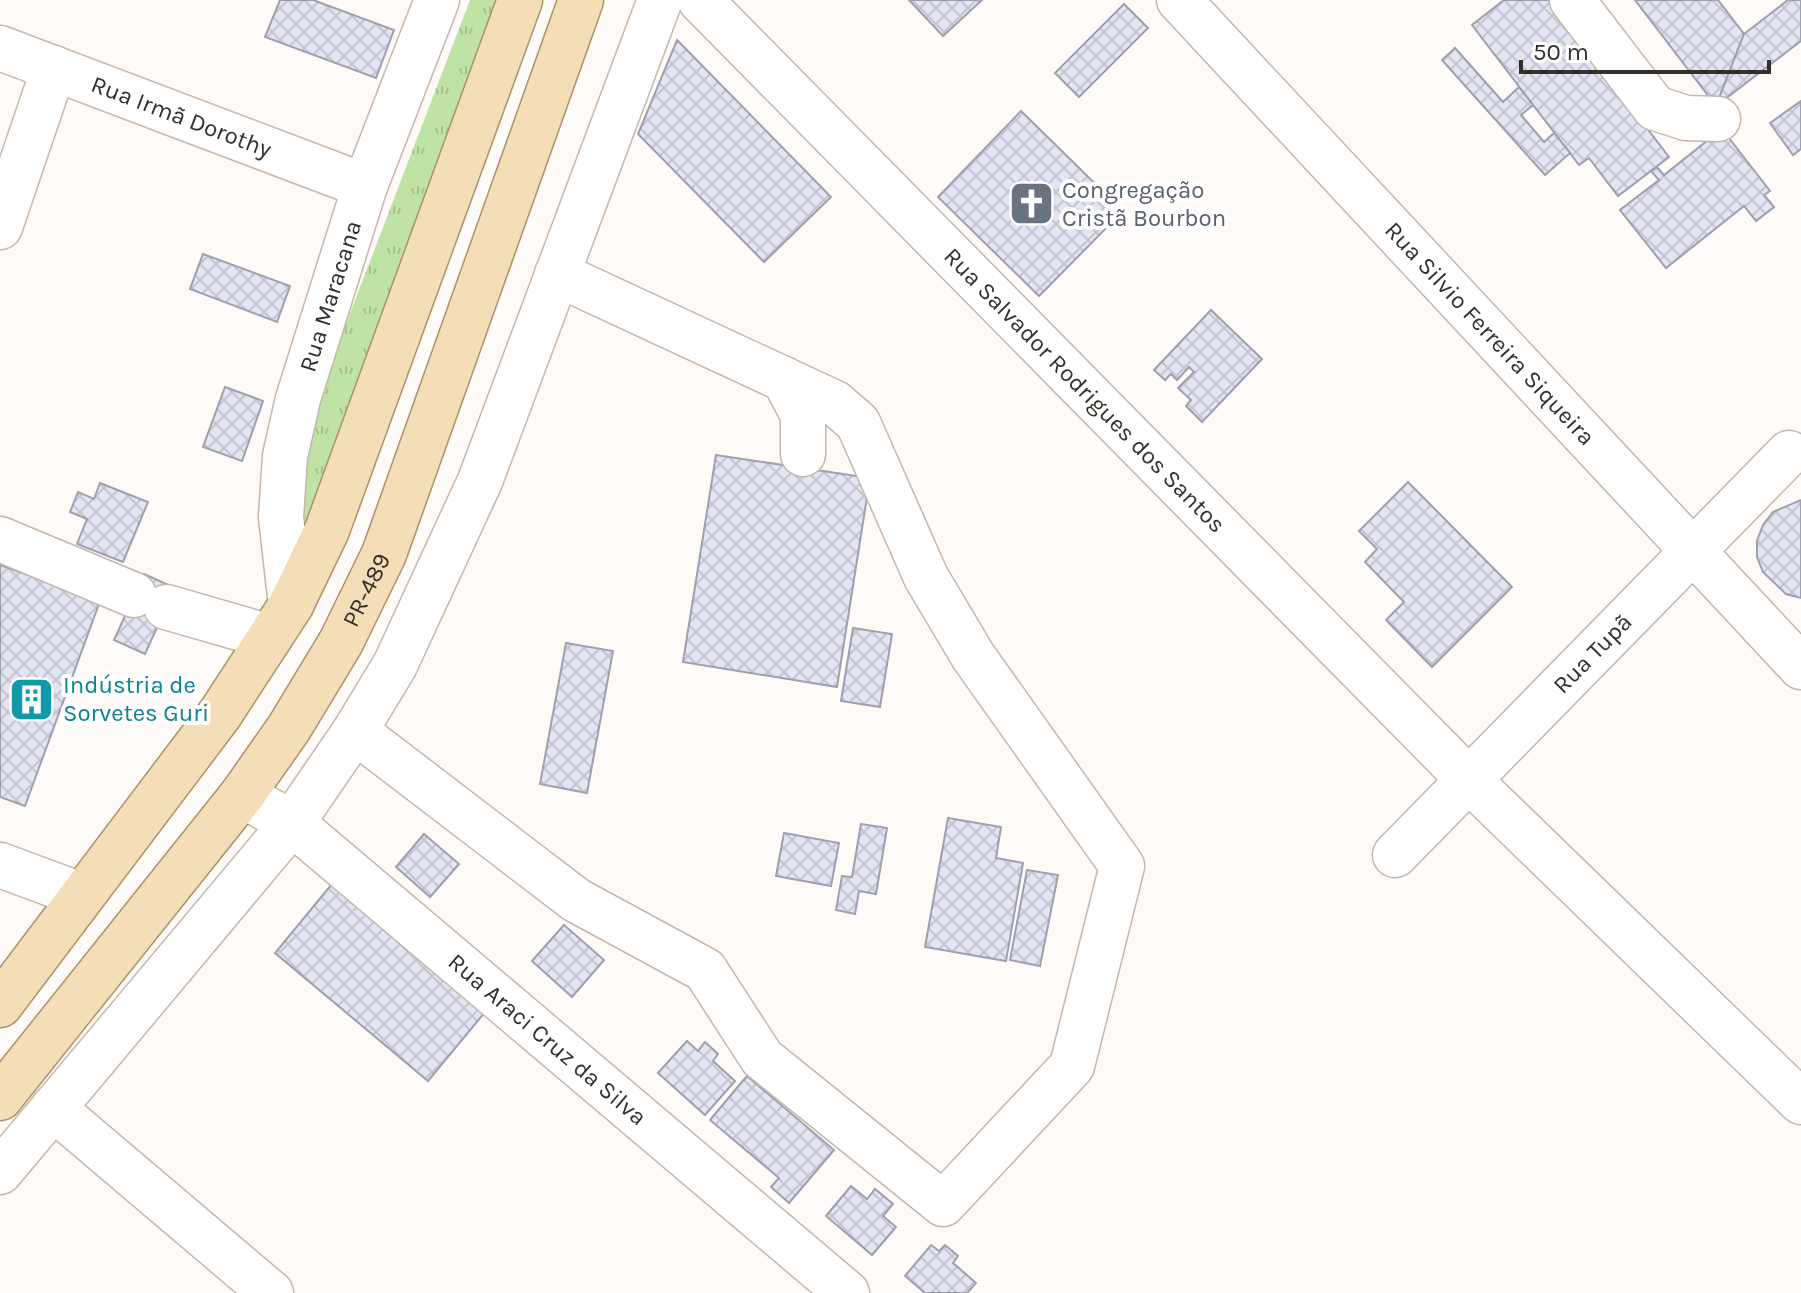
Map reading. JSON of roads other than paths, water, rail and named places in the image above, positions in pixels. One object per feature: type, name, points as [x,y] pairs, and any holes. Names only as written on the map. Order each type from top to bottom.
[{"type":"main road","points":[[0,1005],[220,714],[280,621],[327,530],[520,0]]},
{"type":"main road","name":"PR-489","points":[[0,1098],[242,795],[289,728],[341,642],[384,554],[581,0]]},
{"type":"main road","points":[[220,714],[219,742],[227,770],[242,795]]},
{"type":"street","name":"Rua Maracana","points":[[280,621],[285,456],[298,399],[365,186],[437,0]]},
{"type":"street","points":[[0,1172],[292,823],[355,731],[395,665],[437,581],[480,481],[660,0]]},
{"type":"street","name":"Rua Salvador Rodrigues dos Santos","points":[[700,0],[1469,780],[1801,1102]]},
{"type":"street","name":"Rua Silvio Ferreira Siqueira","points":[[1179,0],[1801,667]]},
{"type":"street","points":[[1572,0],[1655,108],[1686,118],[1718,119]]},
{"type":"street","name":"Rua Irmã Dorothy","points":[[0,48],[365,186]]},
{"type":"street","points":[[0,227],[54,68]]},
{"type":"street","points":[[355,731],[576,900],[705,970],[762,1058],[943,1204],[1072,1066],[1122,866],[973,656],[926,577],[858,423],[835,403],[557,274]]},
{"type":"street","points":[[784,379],[803,415],[803,454]]},
{"type":"street","name":"Rua Tupã","points":[[1395,855],[1789,453]]},
{"type":"street","points":[[0,539],[150,601],[280,621]]},
{"type":"street","name":"Rua Araci Cruz da Silva","points":[[242,795],[292,823],[847,1293]]},
{"type":"street","points":[[0,865],[81,895]]},
{"type":"street","points":[[53,1108],[271,1293]]},
{"type":"place","name":"Congregação Cristã Bourbon","points":[[1031,204]]},
{"type":"place","name":"Indústria de Sorvetes Guri","points":[[32,699]]}]
